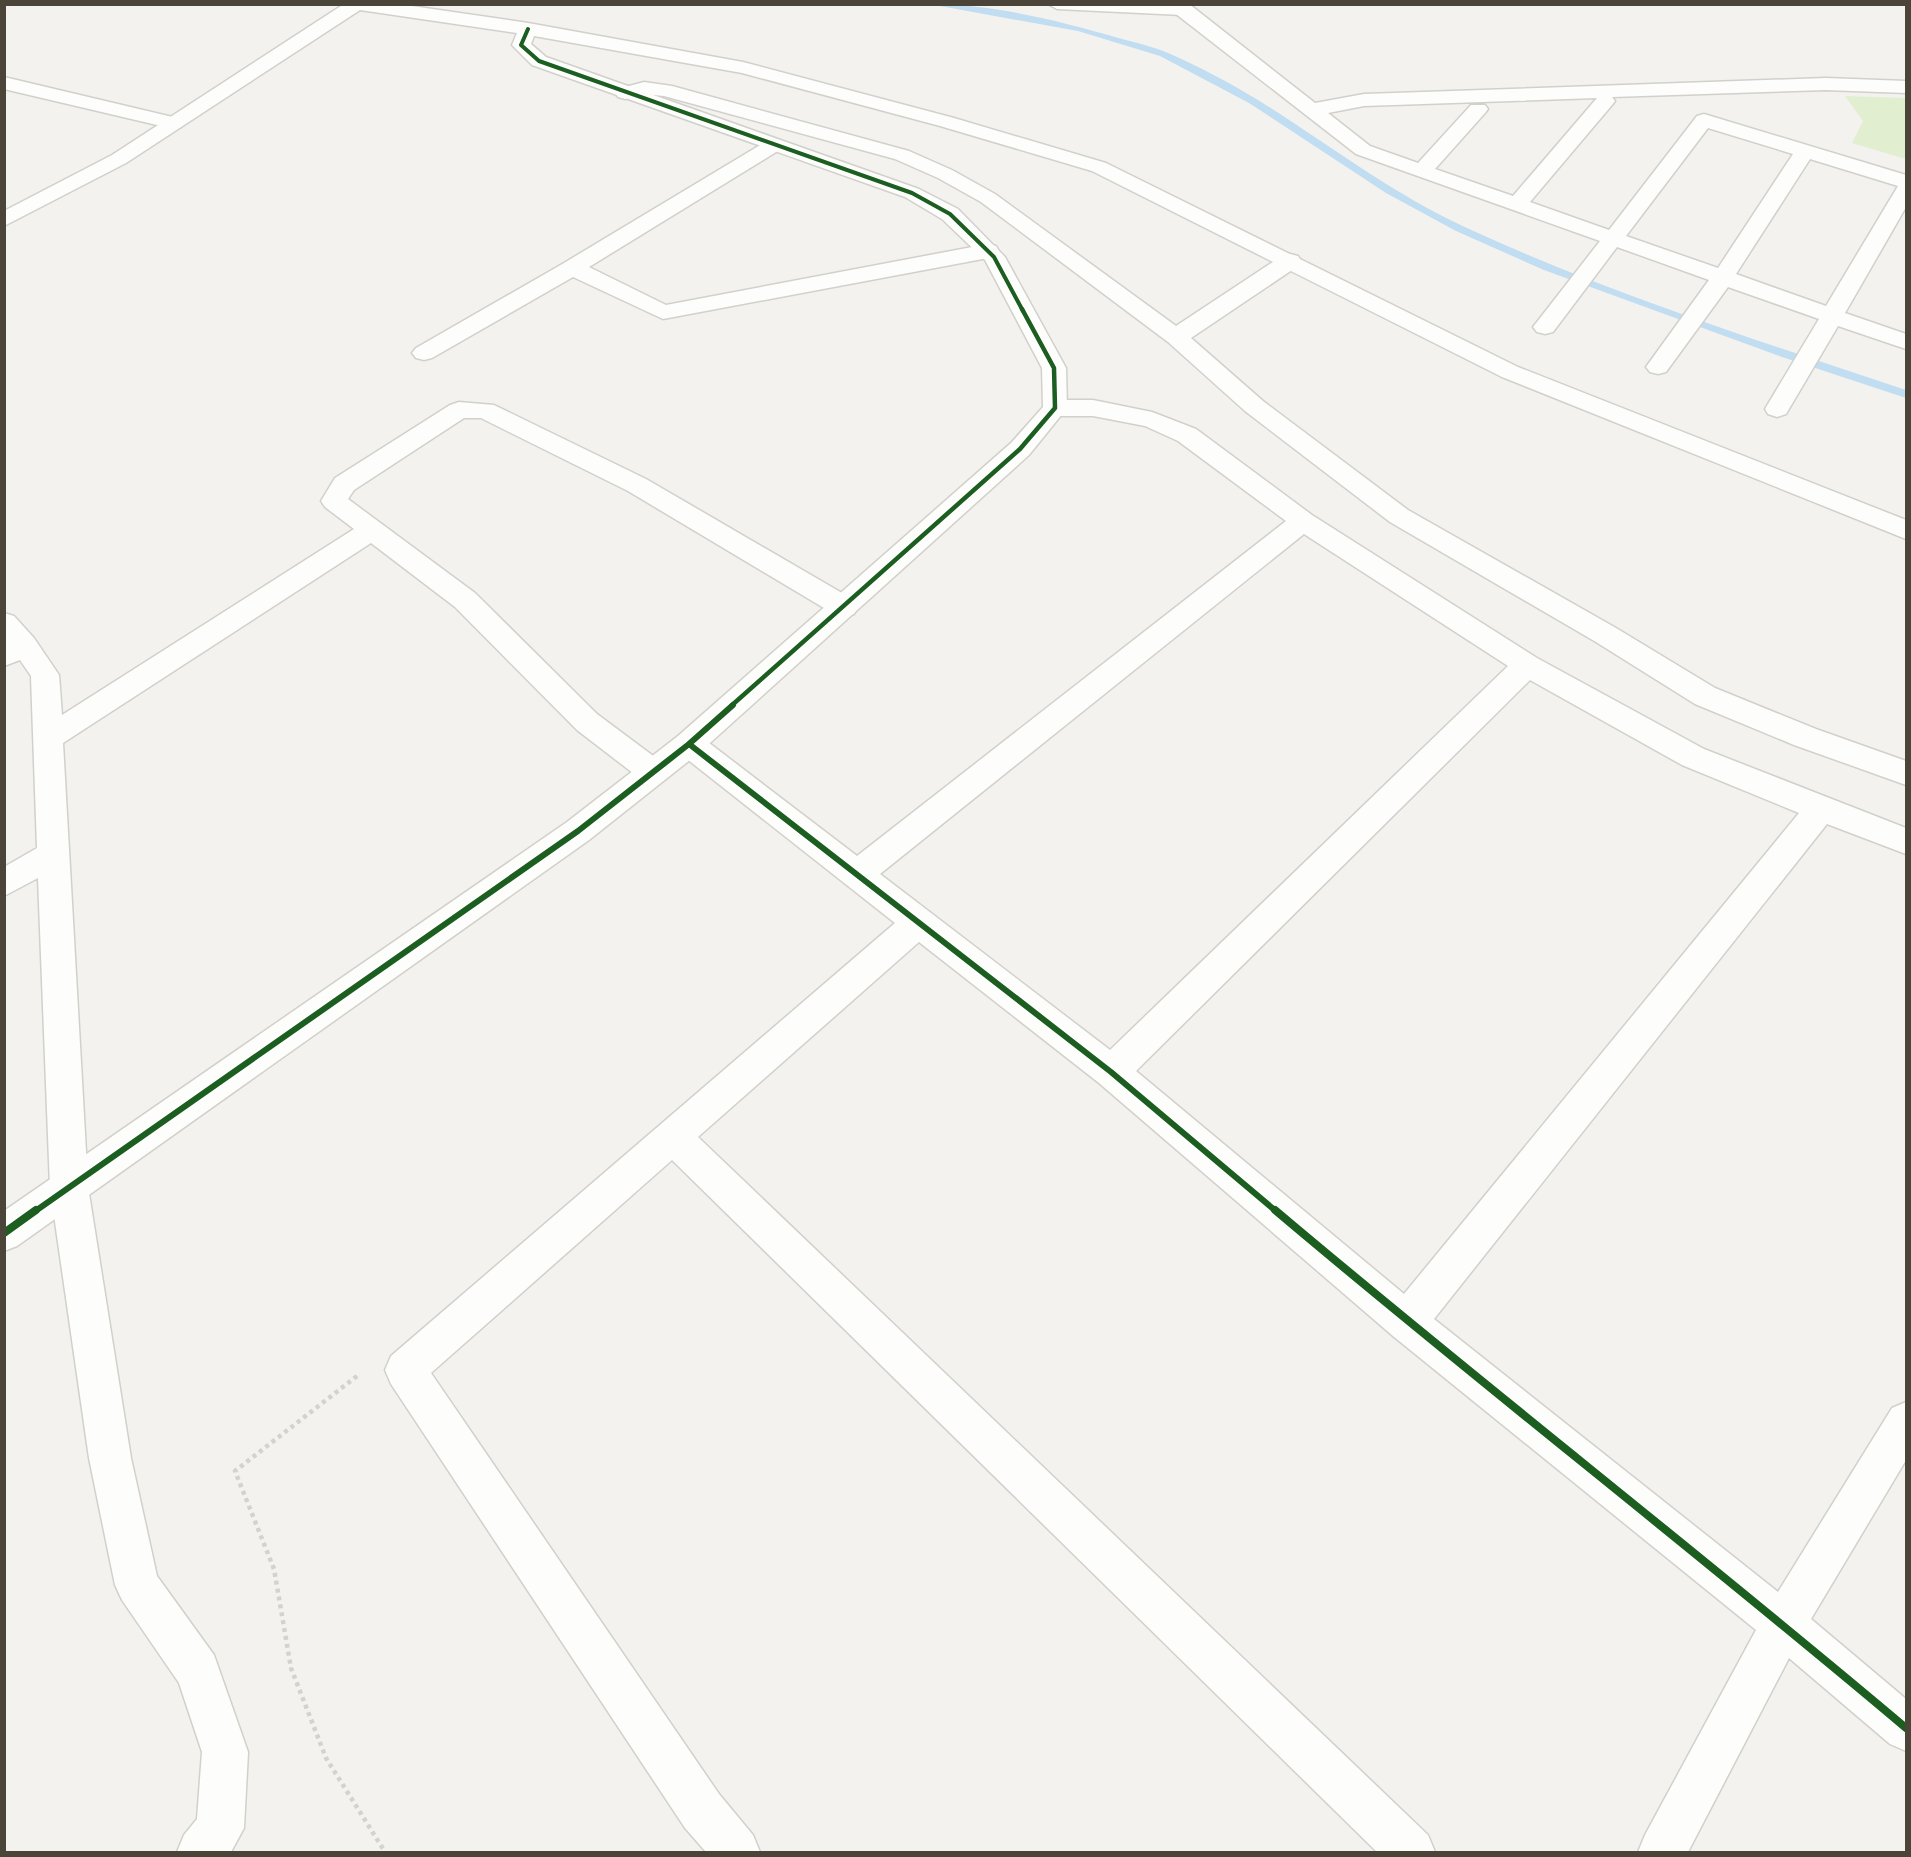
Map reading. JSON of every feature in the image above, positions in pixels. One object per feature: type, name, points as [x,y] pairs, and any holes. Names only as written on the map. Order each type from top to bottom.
[{"type":"street","points":[[4,220],[119,159],[358,4],[528,29],[743,68],[947,122],[1088,163],[1290,261],[1510,372],[1906,528]]},
{"type":"street","points":[[1057,4],[1181,7],[1363,150],[1906,342]]},
{"type":"street","points":[[4,1233],[578,831],[689,744],[1020,449],[1055,408],[1054,368],[994,257],[950,214],[912,194],[539,61],[521,45],[528,29]]},
{"type":"street","points":[[4,83],[174,123]]},
{"type":"street","points":[[1312,110],[1364,100],[1826,84],[1906,87]]},
{"type":"street","points":[[1715,87],[1725,102],[1744,117],[1772,128],[1906,168]]},
{"type":"street","points":[[625,93],[644,88],[665,90],[902,155],[945,174],[988,198],[1176,337],[1254,406],[1399,516],[1606,635],[1705,696],[1805,737],[1906,773]]},
{"type":"street","points":[[1517,204],[1605,102]]},
{"type":"street","points":[[1422,171],[1478,109]]},
{"type":"street","points":[[1545,327],[1704,120],[1906,182]]},
{"type":"street","points":[[424,353],[572,268],[774,145]]},
{"type":"street","points":[[1658,367],[1723,277],[1805,151]]},
{"type":"street","points":[[1777,409],[1906,190]]},
{"type":"street","points":[[572,268],[663,312],[988,251]]},
{"type":"street","points":[[1176,337],[1290,261]]},
{"type":"street","points":[[1055,408],[1103,410],[1152,420],[1187,435],[1303,521],[1527,665],[1693,757],[1906,841]]},
{"type":"street","points":[[653,772],[587,722],[465,600],[334,501],[344,484],[459,410],[485,410],[637,484],[844,607]]},
{"type":"street","points":[[856,875],[1303,521]]},
{"type":"street","points":[[48,738],[372,530]]},
{"type":"street","points":[[11,641],[45,675],[69,1187],[110,1458],[137,1585],[198,1671],[225,1752],[220,1828],[201,1852]]},
{"type":"street","points":[[1110,1072],[1527,665]]},
{"type":"street","points":[[689,744],[1110,1072],[1407,1322],[1783,1624],[1906,1728]]},
{"type":"street","points":[[1407,1322],[1821,809]]},
{"type":"street","points":[[4,883],[53,854]]},
{"type":"street","points":[[736,1852],[702,1810],[405,1370],[918,923]]},
{"type":"street","points":[[673,1137],[1411,1852]]},
{"type":"street","points":[[1662,1852],[1783,1624],[1906,1422]]},
{"type":"path","points":[[385,1852],[373,1836],[321,1746],[291,1668],[274,1569],[235,1471],[362,1372],[405,1370]]},
{"type":"green space","points":[[1845,96],[1906,98],[1906,159],[1852,143],[1863,121]]},
{"type":"waterway","points":[[933,4],[1079,29],[1163,54],[1252,101],[1390,191],[1460,229],[1548,268],[1786,354],[1906,394]]},
{"type":"cycle path","points":[[4,1233],[578,831],[689,744],[1020,449],[1055,408],[1054,368],[994,257],[950,214],[912,193],[539,61],[521,45],[528,29]]},
{"type":"cycle path","points":[[689,744],[1111,1072],[1407,1322],[1783,1624],[1906,1728]]}]
